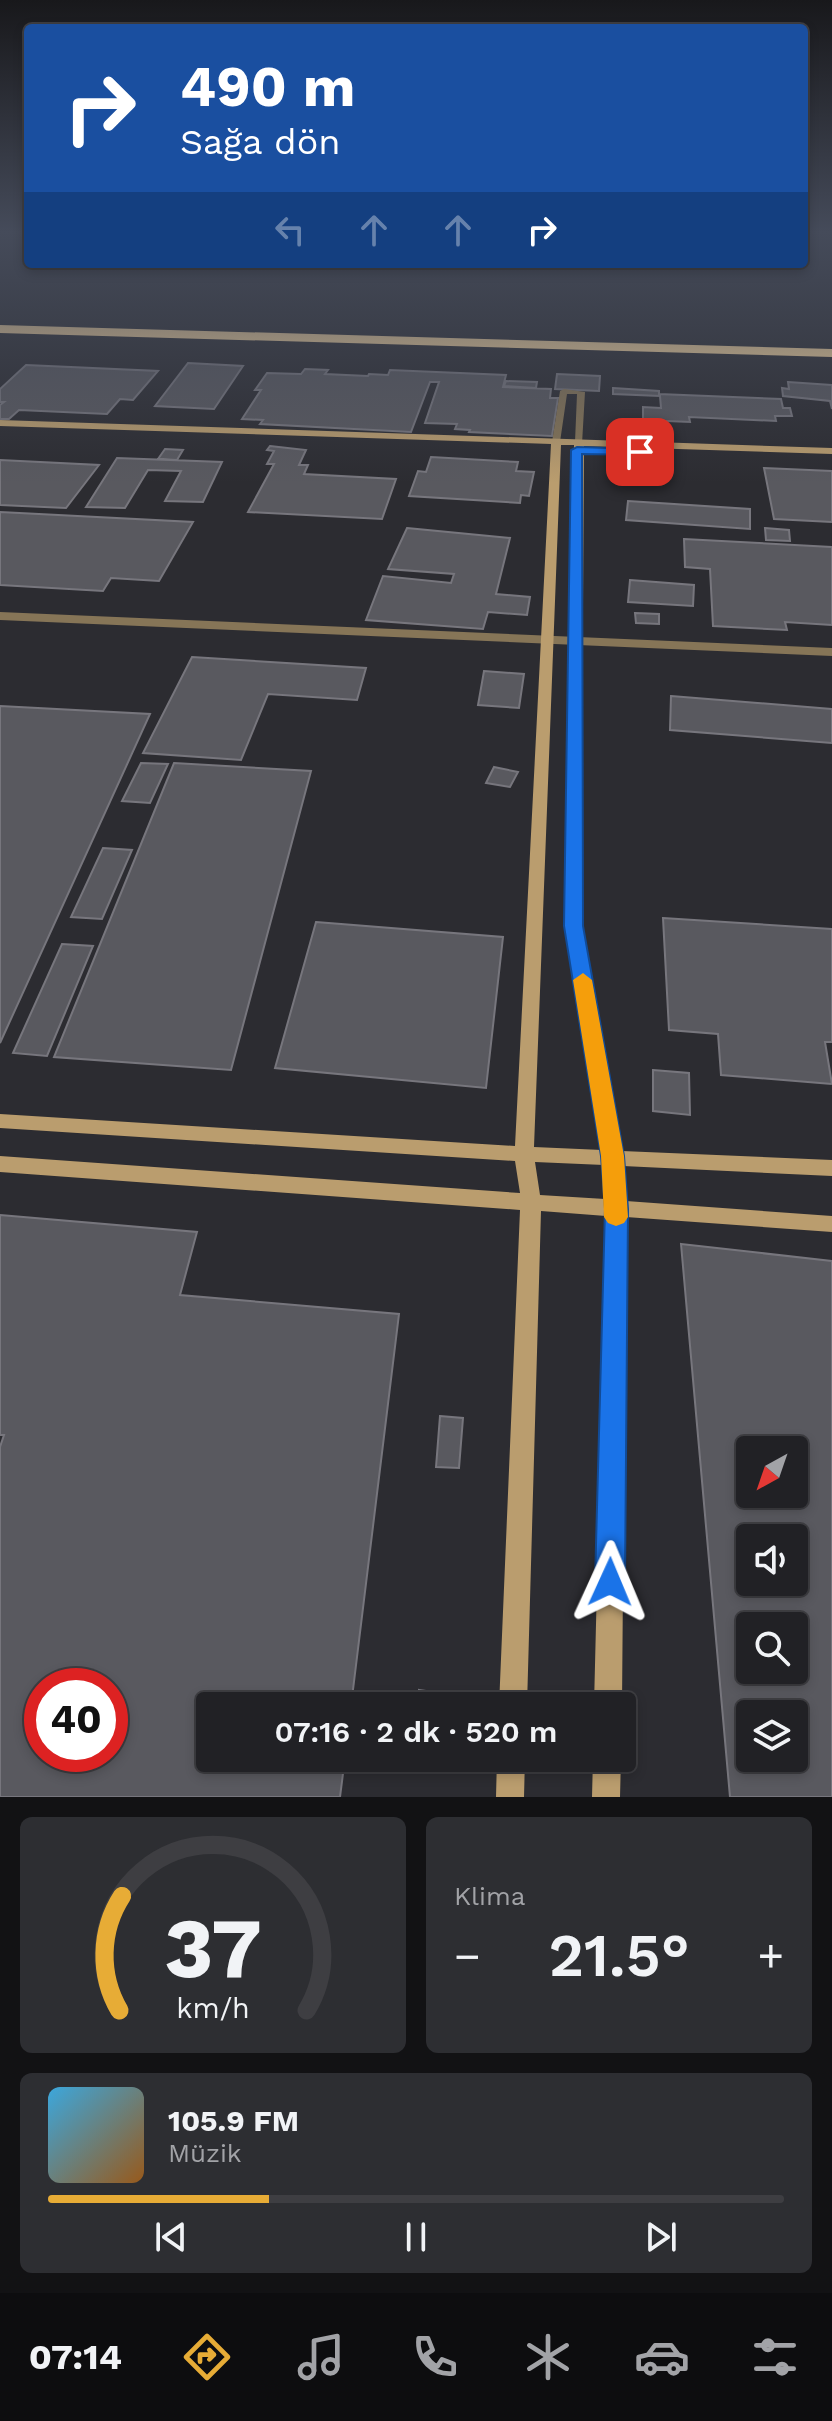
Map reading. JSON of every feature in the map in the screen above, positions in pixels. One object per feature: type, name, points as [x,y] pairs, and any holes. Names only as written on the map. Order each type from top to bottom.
[{"type":"highway","points":[[0,329],[832,353]]},
{"type":"highway","points":[[0,338],[832,361]]},
{"type":"street","points":[[0,423],[556,446]]},
{"type":"street","points":[[0,431],[832,451]]},
{"type":"street","points":[[513,1692],[531,1201],[524,1154],[552,467],[556,446]]},
{"type":"street","points":[[578,446],[832,459]]},
{"type":"street","points":[[578,446],[573,926],[613,1156],[616,1209],[608,1692]]},
{"type":"street","points":[[0,616],[832,652]]},
{"type":"street","points":[[0,1121],[524,1154],[832,1168]]},
{"type":"street","points":[[0,1164],[832,1224]]},
{"type":"street","points":[[510,1797],[511,1772]]},
{"type":"street","points":[[606,1797],[607,1772]]},
{"type":"lane","points":[[556,446],[564,391],[581,392],[578,446]]},
{"type":"building","points":[[188,363],[243,366],[214,409],[155,406]]},
{"type":"building","points":[[26,365],[158,371],[133,400],[120,399],[107,414],[19,410],[9,419],[0,419],[0,405],[4,402],[0,402],[0,389]]},
{"type":"building","points":[[305,369],[328,370],[325,374],[368,376],[388,375],[390,370],[506,375],[503,387],[551,389],[550,398],[558,398],[552,436],[469,432],[455,429],[457,424],[425,423],[439,382],[430,382],[411,432],[260,424],[263,420],[242,419],[261,390],[255,390],[267,373],[301,374]]},
{"type":"building","points":[[557,374],[600,376],[599,391],[555,389]]},
{"type":"building","points":[[506,381],[537,382],[536,388],[504,386]]},
{"type":"building","points":[[788,382],[832,385],[832,409],[830,401],[783,396],[782,388],[789,389]]},
{"type":"building","points":[[613,388],[659,391],[659,394],[781,399],[783,408],[790,408],[792,416],[775,416],[776,421],[689,417],[690,422],[643,420],[643,407],[661,408],[660,396],[613,394]]},
{"type":"building","points":[[270,446],[306,450],[299,465],[308,465],[304,474],[396,479],[382,519],[248,512],[274,464],[267,464],[274,451],[267,450]]},
{"type":"building","points":[[165,449],[183,450],[177,460],[158,459]]},
{"type":"building","points":[[431,457],[518,462],[516,471],[534,472],[529,496],[521,495],[520,503],[409,496],[418,471],[426,472]]},
{"type":"building","points":[[117,458],[222,462],[203,502],[165,501],[181,471],[148,470],[125,508],[86,507]]},
{"type":"building","points":[[0,460],[99,465],[66,508],[0,505]]},
{"type":"building","points":[[764,468],[832,471],[832,522],[774,519]]},
{"type":"building","points":[[628,501],[750,509],[750,529],[626,520]]},
{"type":"building","points":[[0,512],[193,522],[159,581],[111,578],[103,591],[0,585]]},
{"type":"building","points":[[407,528],[510,538],[496,594],[530,597],[527,615],[488,612],[483,629],[366,620],[383,576],[451,583],[454,574],[388,569]]},
{"type":"building","points":[[765,528],[789,530],[790,541],[766,540]]},
{"type":"building","points":[[684,539],[832,547],[832,625],[785,622],[787,630],[713,626],[710,569],[685,567]]},
{"type":"building","points":[[630,580],[694,585],[693,606],[628,602]]},
{"type":"building","points":[[635,613],[659,614],[659,624],[636,623]]},
{"type":"building","points":[[192,657],[366,668],[357,700],[268,694],[241,760],[143,753]]},
{"type":"building","points":[[484,671],[524,674],[519,708],[478,705]]},
{"type":"building","points":[[671,696],[832,709],[832,743],[670,730]]},
{"type":"building","points":[[0,706],[150,714],[0,1043]]},
{"type":"building","points":[[141,763],[168,764],[150,803],[122,801]]},
{"type":"building","points":[[174,763],[311,771],[231,1070],[54,1057]]},
{"type":"building","points":[[494,767],[518,772],[510,787],[486,783]]},
{"type":"building","points":[[103,848],[132,850],[102,919],[71,917]]},
{"type":"building","points":[[663,918],[832,929],[832,1042],[825,1042],[832,1084],[721,1075],[718,1034],[669,1030]]},
{"type":"building","points":[[316,922],[503,937],[486,1088],[275,1068]]},
{"type":"building","points":[[62,944],[93,946],[47,1056],[13,1053]]},
{"type":"building","points":[[653,1070],[689,1073],[690,1115],[653,1111]]},
{"type":"building","points":[[0,1215],[197,1232],[180,1295],[399,1314],[353,1692],[196,1692],[196,1772],[343,1772],[340,1797],[0,1797],[0,1447],[4,1435],[0,1435]]},
{"type":"building","points":[[681,1244],[832,1261],[832,1797],[730,1797]]},
{"type":"building","points":[[440,1416],[463,1418],[459,1468],[436,1467]]},
{"type":"slow traffic","points":[[583,980],[613,1156],[616,1217]]},
{"type":"route","points":[[610,1582],[616,1209],[613,1156],[573,926],[577,450],[640,452]]}]
